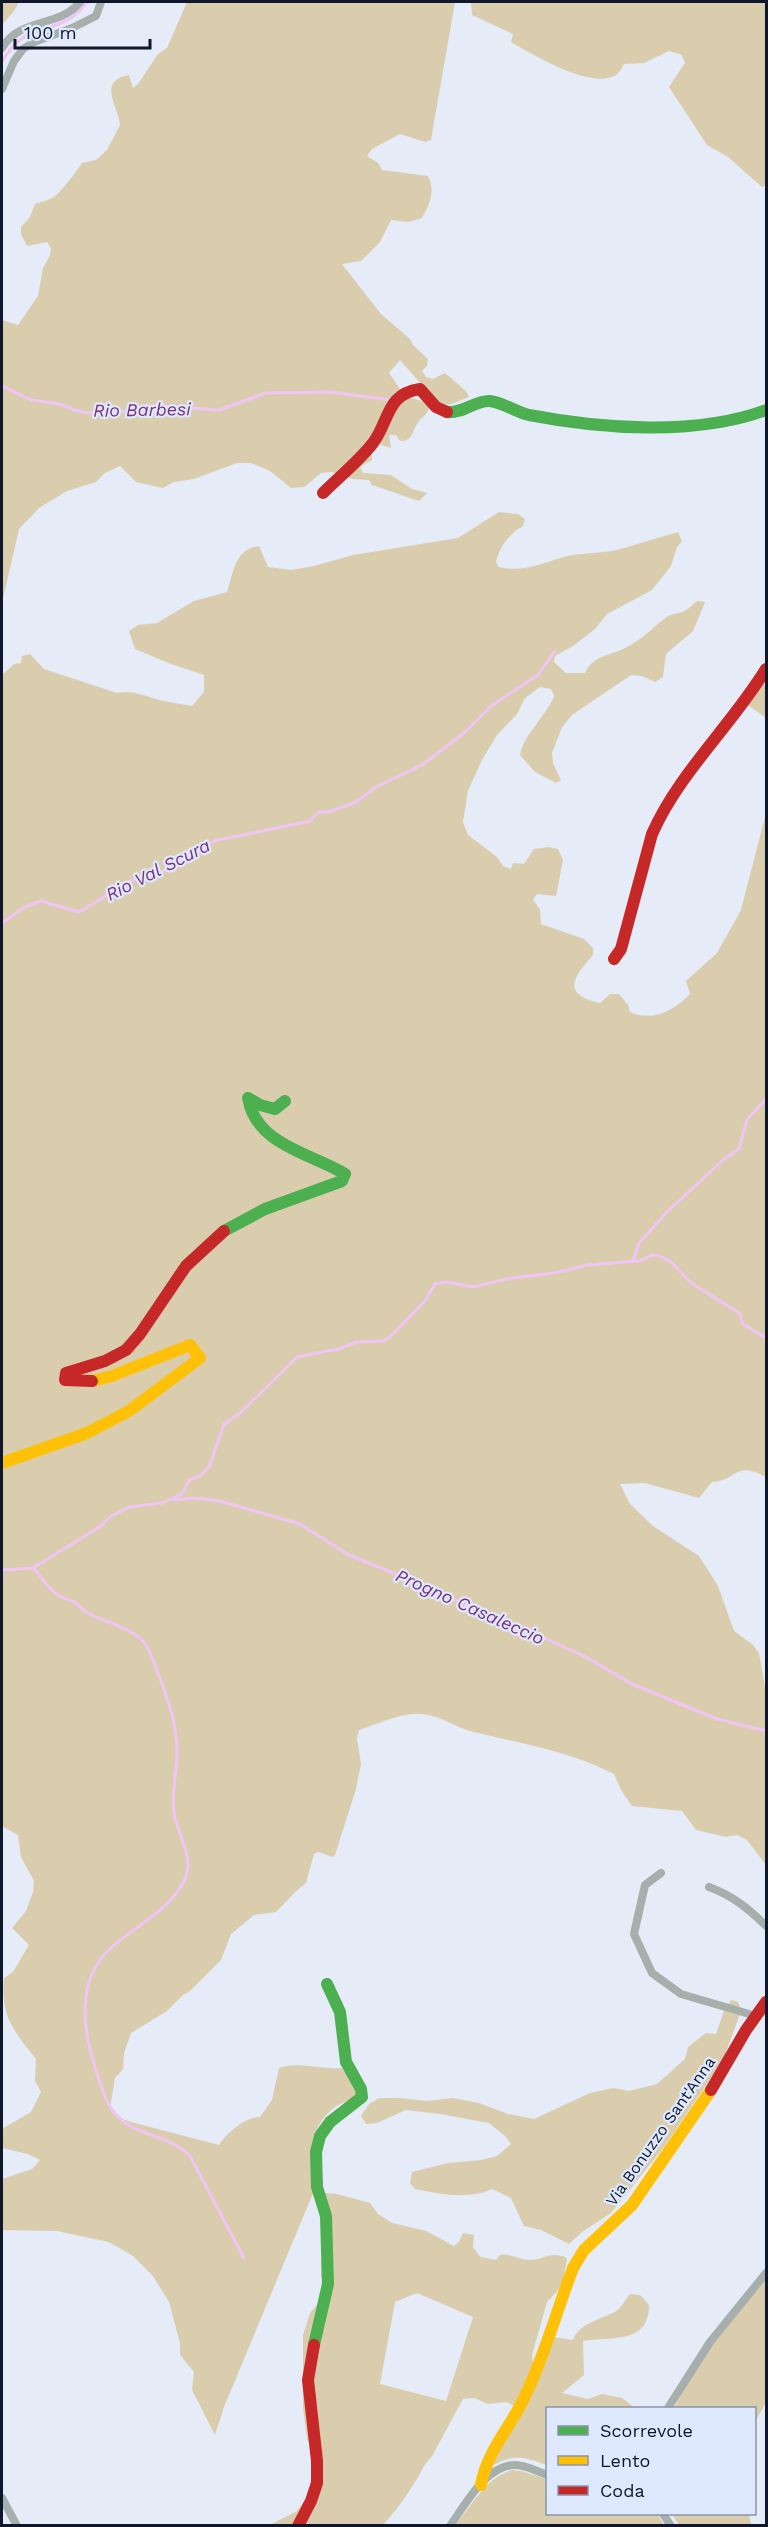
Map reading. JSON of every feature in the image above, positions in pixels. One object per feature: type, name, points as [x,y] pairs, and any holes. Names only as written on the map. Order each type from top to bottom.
[{"type":"street","points":[[2,48],[15,33],[30,25],[64,16],[80,2]]},
{"type":"street","points":[[2,89],[14,61],[22,50],[96,16],[101,2]]},
{"type":"street","points":[[323,493],[374,442],[393,403],[407,391],[414,389],[420,389],[436,407],[451,413],[486,401],[527,415],[663,426],[738,421],[766,410]]},
{"type":"street","points":[[614,959],[621,949],[652,834],[660,816],[723,726],[752,692],[766,669]]},
{"type":"street","points":[[2,1463],[87,1433],[129,1411],[200,1358],[190,1345],[175,1349],[148,1363],[81,1384],[65,1380],[66,1373],[106,1361],[125,1351],[141,1332],[176,1280],[201,1250],[222,1233],[274,1205],[342,1181],[345,1174],[334,1166],[272,1137],[253,1118],[248,1098],[260,1105],[275,1109],[285,1101]]},
{"type":"street","points":[[661,1873],[645,1885],[634,1934],[652,1973],[681,1994],[756,2016]]},
{"type":"street","points":[[709,1887],[729,1894],[746,1906],[766,1926]]},
{"type":"street","points":[[298,2526],[311,2501],[317,2482],[317,2461],[308,2380],[328,2284],[326,2216],[317,2187],[316,2152],[320,2136],[330,2122],[362,2097],[361,2089],[346,2062],[340,2012],[327,1984]]},
{"type":"street","name":"Via Bonuzzo Sant'Anna","points":[[481,2486],[482,2471],[526,2394],[573,2268],[584,2250],[632,2205],[719,2078],[766,2002]]},
{"type":"street","points":[[669,2407],[710,2343],[766,2273]]},
{"type":"street","name":"Via Bonuzzo Sant'Anna","points":[[450,2526],[485,2479],[498,2470],[515,2465],[546,2474]]},
{"type":"street","points":[[2,2498],[16,2526]]},
{"type":"shaded area","points":[[2,2],[19,2],[2,25]]},
{"type":"shaded area","points":[[187,2],[455,2],[431,140],[425,142],[400,134],[372,149],[367,156],[378,163],[382,170],[428,176],[431,198],[427,208],[422,218],[409,222],[391,220],[380,242],[361,261],[342,264],[381,314],[410,339],[428,359],[427,366],[422,371],[426,377],[433,379],[445,373],[466,391],[469,397],[449,405],[429,398],[422,385],[400,360],[389,373],[405,396],[425,402],[429,407],[407,440],[400,441],[396,435],[389,435],[391,448],[378,444],[371,445],[372,460],[360,467],[363,473],[391,475],[412,489],[427,493],[419,501],[372,485],[369,480],[352,479],[332,472],[321,473],[304,487],[291,488],[270,471],[251,463],[237,463],[194,479],[174,482],[163,488],[136,482],[120,466],[105,473],[96,482],[67,491],[39,508],[19,529],[2,603],[2,320],[18,325],[38,296],[43,268],[51,248],[47,242],[27,246],[21,234],[21,227],[30,217],[35,204],[54,197],[82,163],[96,160],[107,150],[120,125],[111,89],[114,83],[119,78],[129,75],[133,88],[138,84],[158,54],[167,48]]},
{"type":"shaded area","points":[[471,2],[766,2],[766,185],[762,187],[728,157],[707,145],[669,87],[685,63],[682,55],[669,51],[644,63],[624,64],[616,75],[605,78],[578,75],[511,42],[513,34],[472,15]]},
{"type":"shaded area","points":[[499,512],[518,514],[525,519],[523,526],[513,533],[500,551],[496,562],[499,567],[525,568],[568,556],[617,550],[678,532],[682,541],[677,547],[671,566],[652,590],[607,614],[595,629],[555,656],[554,662],[566,673],[585,673],[593,662],[632,644],[668,616],[688,609],[697,601],[705,602],[693,631],[666,654],[663,677],[655,682],[642,676],[631,675],[572,715],[562,727],[552,753],[553,763],[561,780],[556,783],[535,772],[520,755],[530,732],[554,696],[551,689],[540,687],[525,698],[517,714],[497,735],[482,760],[468,791],[463,822],[468,835],[497,857],[503,866],[511,869],[513,863],[524,864],[534,849],[549,847],[558,849],[563,860],[556,896],[537,894],[533,900],[540,909],[541,924],[584,939],[593,948],[593,955],[576,977],[575,990],[579,995],[600,1003],[610,994],[619,994],[628,1005],[630,1012],[646,1016],[670,1010],[690,994],[686,981],[717,953],[741,910],[766,813],[766,1477],[748,1470],[737,1472],[721,1481],[712,1482],[699,1498],[645,1483],[620,1484],[630,1504],[653,1526],[699,1556],[718,1586],[734,1631],[753,1645],[759,1653],[766,1692],[766,1865],[747,1840],[737,1835],[726,1837],[696,1830],[682,1811],[632,1806],[614,1774],[580,1759],[467,1730],[422,1714],[398,1717],[359,1730],[357,1738],[361,1764],[356,1789],[335,1855],[332,1857],[319,1852],[314,1854],[306,1883],[276,1912],[254,1915],[231,1934],[221,1960],[190,1991],[167,2011],[131,2033],[124,2053],[123,2069],[115,2078],[110,2108],[123,2119],[219,2145],[237,2126],[260,2117],[272,2100],[279,2068],[302,2065],[341,2068],[354,2081],[357,2098],[331,2110],[322,2120],[316,2132],[311,2158],[316,2186],[224,2407],[215,2435],[192,2390],[194,2372],[180,2355],[180,2343],[169,2302],[153,2276],[133,2256],[109,2242],[57,2231],[2,2230],[2,2179],[32,2169],[40,2160],[28,2154],[2,2148],[2,2129],[31,2112],[41,2092],[35,2081],[36,2059],[10,2022],[3,1991],[4,1978],[13,1972],[29,1945],[12,1928],[26,1911],[33,1892],[34,1881],[21,1857],[18,1835],[2,1826],[2,675],[14,664],[21,663],[22,656],[30,654],[44,669],[117,693],[135,693],[192,706],[204,692],[204,675],[135,649],[129,631],[138,625],[157,623],[194,601],[227,592],[240,556],[251,548],[259,546],[268,567],[291,570],[353,555],[458,538]]},
{"type":"shaded area","points":[[766,663],[766,718],[741,700]]},
{"type":"shaded area","points":[[731,2000],[738,2002],[741,2011],[723,2060],[664,2147],[611,2213],[582,2232],[569,2244],[541,2230],[524,2226],[511,2198],[492,2189],[473,2194],[454,2195],[415,2189],[410,2183],[412,2172],[448,2163],[497,2156],[511,2144],[489,2123],[406,2110],[377,2123],[366,2124],[361,2116],[369,2104],[379,2098],[427,2101],[453,2098],[534,2119],[590,2093],[613,2088],[629,2091],[657,2084],[685,2059],[688,2047],[706,2033],[716,2034],[724,2011]]},
{"type":"shaded area","points":[[324,2193],[370,2203],[378,2214],[392,2223],[426,2231],[454,2246],[459,2242],[463,2233],[474,2235],[473,2247],[480,2257],[496,2260],[500,2255],[511,2255],[534,2260],[555,2255],[567,2258],[562,2286],[547,2302],[532,2355],[533,2364],[547,2336],[573,2340],[585,2326],[615,2312],[630,2294],[640,2295],[649,2305],[643,2327],[636,2333],[626,2336],[583,2341],[584,2375],[562,2393],[588,2399],[602,2394],[622,2398],[634,2407],[546,2407],[546,2465],[529,2459],[515,2458],[501,2461],[485,2470],[521,2409],[506,2402],[488,2404],[474,2398],[463,2399],[431,2458],[404,2499],[383,2525],[268,2526],[297,2511],[309,2495],[314,2456],[307,2438],[303,2408],[303,2335],[310,2313],[326,2291],[321,2276]],"holes":[[[417,2293],[473,2317],[446,2401],[380,2384],[395,2302]]]},
{"type":"shaded area","points":[[766,2277],[766,2402],[756,2420],[756,2407],[675,2407],[701,2359]]},
{"type":"shaded area","points":[[513,2470],[521,2471],[546,2479],[546,2515],[658,2515],[664,2525],[455,2526],[487,2485],[504,2473]]},
{"type":"shaded area","points":[[673,2515],[749,2515],[751,2525],[679,2525]]},
{"type":"waterway","points":[[2,62],[11,48],[22,39],[66,21],[77,14],[87,2]]},
{"type":"waterway","name":"Rio Barbesi","points":[[2,386],[31,400],[60,404],[88,413],[136,411],[161,406],[219,410],[266,393],[331,392],[391,400]]},
{"type":"waterway","name":"Rio Val Scura","points":[[2,923],[25,907],[41,901],[79,912],[132,880],[160,873],[214,841],[310,821],[319,812],[329,812],[356,802],[376,787],[422,765],[464,733],[491,706],[538,675],[555,651]]},
{"type":"waterway","points":[[633,1261],[639,1243],[667,1212],[723,1160],[739,1149],[747,1120],[766,1099]]},
{"type":"waterway","points":[[2,1570],[33,1568],[101,1526],[111,1516],[130,1507],[162,1503],[180,1495],[189,1480],[200,1476],[209,1467],[224,1424],[239,1414],[297,1357],[338,1349],[357,1342],[383,1341],[389,1338],[425,1301],[435,1284],[447,1282],[473,1287],[587,1265],[639,1261],[653,1255],[660,1256],[671,1262],[690,1282],[739,1313],[743,1324],[766,1338]]},
{"type":"waterway","name":"Progno Casaleccio","points":[[174,1500],[194,1498],[220,1501],[300,1524],[349,1555],[440,1592],[499,1623],[538,1635],[588,1658],[632,1684],[717,1719],[766,1731]]},
{"type":"waterway","points":[[33,1568],[58,1596],[74,1602],[95,1617],[127,1629],[140,1639],[146,1645],[164,1687],[175,1730],[177,1753],[174,1812],[187,1855],[187,1872],[178,1892],[170,1901],[120,1940],[99,1961],[87,1990],[85,2006],[88,2039],[104,2095],[111,2108],[128,2125],[171,2143],[190,2156],[244,2258]]},
{"type":"traffic: fast","points":[[447,412],[490,401],[529,415],[557,420],[649,428],[710,424],[766,410]]},
{"type":"traffic: fast","points":[[224,1231],[265,1209],[342,1181],[345,1174],[286,1146],[273,1137],[253,1114],[248,1098],[260,1105],[275,1109],[285,1101]]},
{"type":"traffic: fast","points":[[314,2345],[328,2284],[326,2216],[317,2187],[316,2152],[320,2136],[330,2122],[362,2097],[361,2089],[346,2062],[340,2012],[327,1984]]},
{"type":"traffic: slow","points":[[2,1463],[87,1433],[129,1411],[200,1358],[190,1345],[112,1376],[92,1381]]},
{"type":"traffic: slow","points":[[481,2485],[494,2449],[533,2379],[573,2268],[584,2250],[632,2205],[711,2090]]},
{"type":"traffic: jam","points":[[323,493],[373,443],[390,409],[401,396],[420,389],[436,407],[447,412]]},
{"type":"traffic: jam","points":[[614,959],[621,949],[652,834],[663,812],[676,790],[766,669]]},
{"type":"traffic: jam","points":[[92,1381],[65,1380],[66,1373],[105,1361],[126,1350],[140,1334],[186,1266],[224,1231]]},
{"type":"traffic: jam","points":[[711,2090],[746,2030],[766,2002]]},
{"type":"traffic: jam","points":[[298,2526],[317,2483],[317,2461],[308,2380],[314,2345]]}]
